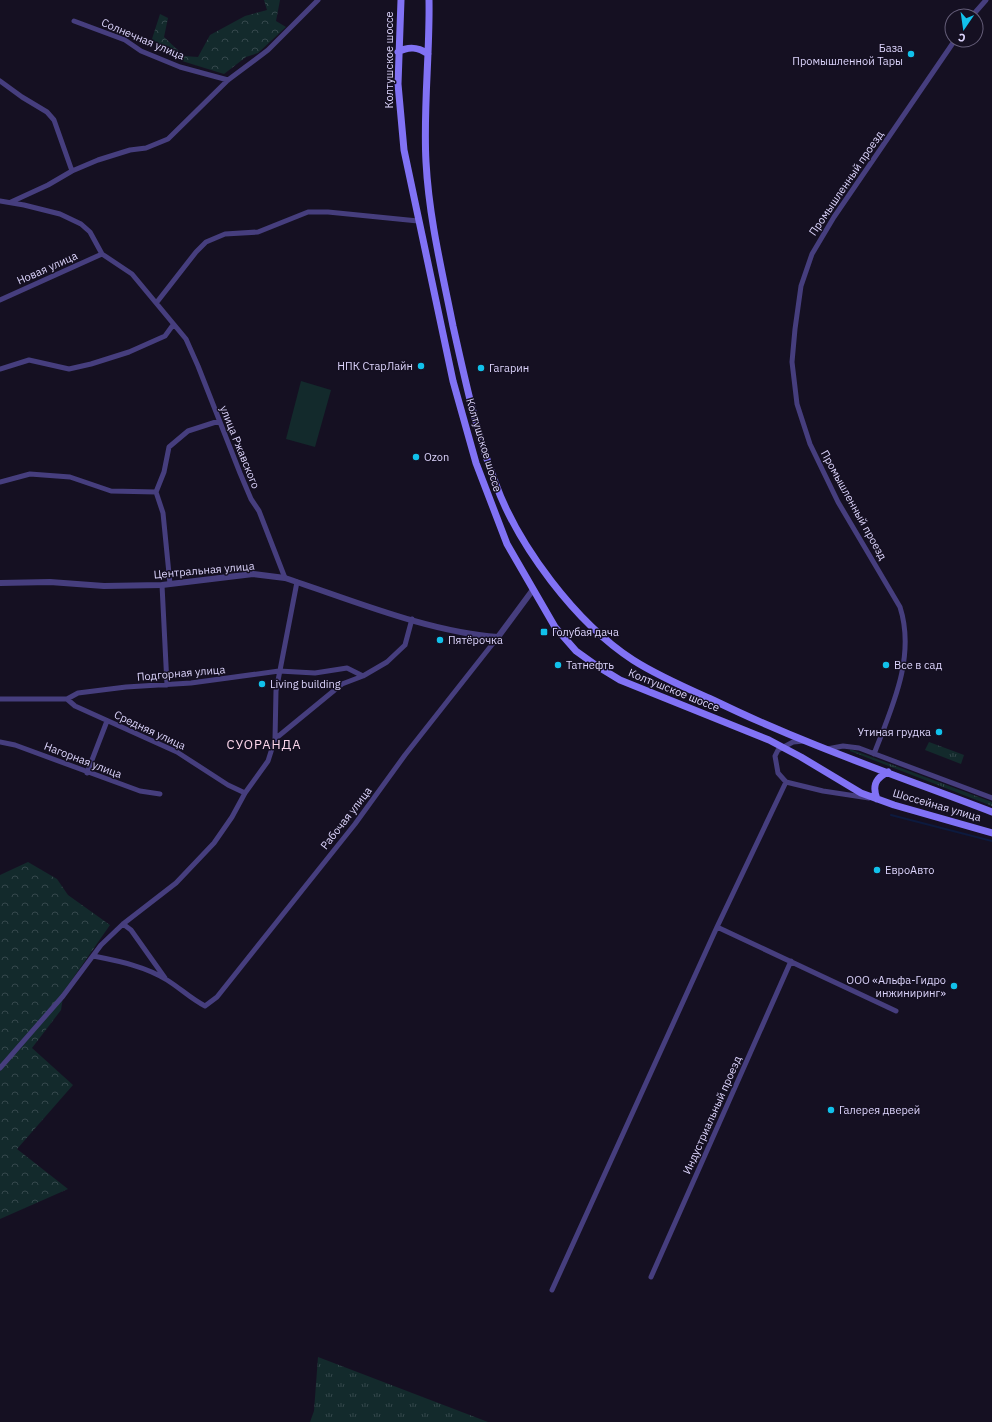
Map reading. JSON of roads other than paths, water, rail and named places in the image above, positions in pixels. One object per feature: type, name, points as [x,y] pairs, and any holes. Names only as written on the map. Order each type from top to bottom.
[{"type":"main road","name":"Колтушское шоссе","points":[[401,0],[398,52],[401,123],[418,221],[453,380],[476,463],[507,544],[532,591],[555,627],[576,651],[601,669],[640,689],[781,746],[850,787],[877,799]]},
{"type":"main road","name":"Колтушское шоссе","points":[[429,0],[426,159],[432,219],[442,276],[479,436],[495,484],[506,509],[530,551],[554,584],[591,626],[609,643],[657,675],[750,718],[805,741],[888,772]]},
{"type":"main road","points":[[398,52],[405,48],[414,48],[422,50],[428,54]]},
{"type":"main road","points":[[877,799],[874,791],[875,782],[880,776],[888,772]]},
{"type":"main road","name":"Шоссейная улица","points":[[888,772],[992,812]]},
{"type":"main road","name":"Шоссейная улица","points":[[877,799],[992,833]]},
{"type":"street","points":[[10,202],[37,190],[72,171],[98,160],[130,150],[146,148],[168,138],[228,80],[268,50],[318,0]]},
{"type":"street","points":[[979,8],[986,0]]},
{"type":"street","name":"Солнечная улица","points":[[74,21],[125,40],[141,51],[174,64],[228,80]]},
{"type":"street","name":"Промышленный проезд","points":[[874,754],[902,673],[906,639],[903,618],[900,607],[838,502],[810,444],[797,404],[792,362],[795,327],[801,286],[812,254],[834,217],[950,48]]},
{"type":"street","points":[[0,81],[22,98],[47,112],[54,120],[72,171]]},
{"type":"street","points":[[0,201],[10,202],[73,218],[90,232],[102,254]]},
{"type":"street","points":[[157,302],[196,252],[206,242],[225,234],[258,232],[308,212],[335,212],[418,221]]},
{"type":"street","name":"Новая улица","points":[[0,300],[102,254]]},
{"type":"street","name":"улица Ржавского","points":[[102,254],[132,274],[157,302],[173,325],[186,339],[249,495],[259,511],[285,578]]},
{"type":"street","points":[[0,369],[29,360],[69,369],[91,364],[129,352],[165,336],[173,325]]},
{"type":"street","points":[[170,584],[163,513],[156,492],[164,472],[169,447],[188,432],[218,420]]},
{"type":"street","points":[[0,482],[30,474],[70,477],[112,491],[156,492]]},
{"type":"street","name":"Центральная улица","points":[[0,583],[50,582],[104,586],[162,585],[235,575],[263,574],[285,578],[412,620],[478,636],[498,637]]},
{"type":"street","points":[[0,1068],[63,996],[101,945],[123,924],[176,883],[198,862],[214,843],[245,793],[268,761],[275,739],[276,691],[279,671],[297,582]]},
{"type":"street","points":[[162,585],[167,685]]},
{"type":"street","points":[[498,637],[532,591]]},
{"type":"street","points":[[275,739],[342,684],[363,676],[387,662],[405,645],[412,620]]},
{"type":"street","name":"Рабочая улица","points":[[166,980],[192,999],[205,1006],[217,997],[283,915],[498,637]]},
{"type":"street","name":"Подгорная улица","points":[[0,699],[67,699],[78,693],[229,679],[279,671],[315,673],[347,668],[363,676]]},
{"type":"street","name":"Средняя улица","points":[[67,699],[74,706],[177,752],[228,785],[245,793]]},
{"type":"street","points":[[87,773],[107,721]]},
{"type":"street","name":"Колтушское шоссе","points":[[781,746],[792,742],[805,741]]},
{"type":"street","name":"Нагорная улица","points":[[0,742],[15,745],[87,773],[140,791],[160,794]]},
{"type":"street","points":[[781,746],[775,756],[776,764],[778,773],[786,782],[838,794],[877,799]]},
{"type":"street","points":[[827,749],[851,746],[992,798]]},
{"type":"street","points":[[552,1290],[717,927],[786,782]]},
{"type":"street","points":[[123,924],[131,930],[166,980]]},
{"type":"street","points":[[717,927],[896,1011]]},
{"type":"street","points":[[93,956],[144,969],[166,980]]},
{"type":"street","name":"Индустриальный проезд","points":[[651,1277],[791,961]]},
{"type":"waterway","points":[[891,815],[992,841]]},
{"type":"place","name":"База Промышленной Тары","points":[[911,54]]},
{"type":"place","name":"НПК СтарЛайн","points":[[421,366]]},
{"type":"place","name":"Гагарин","points":[[481,368]]},
{"type":"place","name":"Ozon","points":[[416,457]]},
{"type":"place","name":"Голубая дача","points":[[544,632]]},
{"type":"place","name":"Пятёрочка","points":[[440,640]]},
{"type":"place","name":"Татнефть","points":[[558,665]]},
{"type":"place","name":"Все в сад","points":[[886,665]]},
{"type":"place","name":"Living building","points":[[262,684]]},
{"type":"place","name":"Утиная грудка","points":[[939,732]]},
{"type":"place","name":"ЕвроАвто","points":[[877,870]]},
{"type":"place","name":"ООО «Альфа-Гидро инжиниринг»","points":[[954,986]]},
{"type":"place","name":"Галерея дверей","points":[[831,1110]]},
{"type":"district","name":"СУОРАНДА","points":[[264,744]]}]
